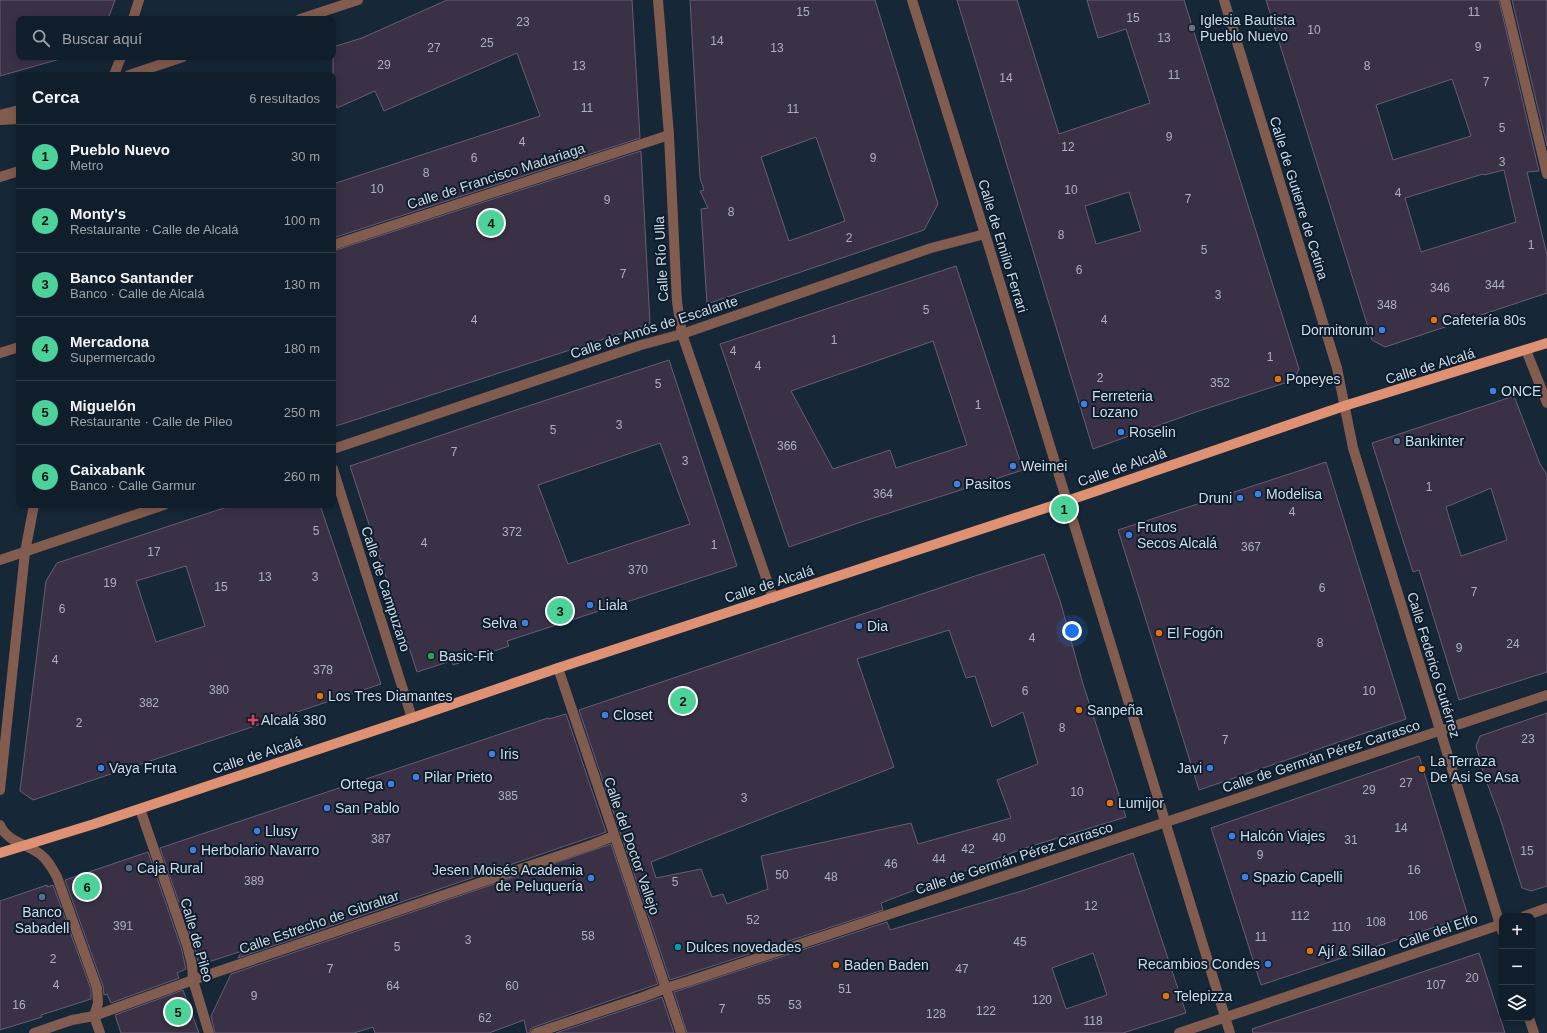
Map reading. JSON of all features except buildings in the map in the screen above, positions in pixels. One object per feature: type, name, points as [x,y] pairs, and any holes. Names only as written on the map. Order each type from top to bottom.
[{"type":"main road","name":"Calle de Alcalá","points":[[0,853],[140,809],[558,668],[1066,501],[1344,406],[1547,343]]},
{"type":"street","points":[[134,16],[139,0]]},
{"type":"street","points":[[309,16],[358,0]]},
{"type":"street","name":"Calle Río Ulla","points":[[658,0],[669,135],[677,302],[682,334],[773,598]]},
{"type":"street","name":"Calle de Emilio Ferrari","points":[[912,0],[1230,1033]]},
{"type":"street","name":"Calle de Gutierre de Cetina","points":[[1224,0],[1337,368],[1344,406]]},
{"type":"street","points":[[1505,0],[1547,174]]},
{"type":"street","points":[[115,72],[120,60]]},
{"type":"street","points":[[138,72],[174,60]]},
{"type":"street","points":[[0,115],[16,111]]},
{"type":"street","points":[[0,120],[16,119]]},
{"type":"street","name":"Calle de Francisco Madariaga","points":[[336,244],[669,135]]},
{"type":"street","points":[[0,177],[16,172]]},
{"type":"street","name":"Calle de Amós de Escalante","points":[[336,448],[641,345],[682,334],[931,248],[985,234]]},
{"type":"street","points":[[0,353],[16,347]]},
{"type":"street","points":[[1526,350],[1547,403]]},
{"type":"street","name":"Calle Federico Gutiérrez","points":[[1344,406],[1353,448],[1499,920]]},
{"type":"street","name":"Calle de Campuzano","points":[[336,478],[412,718]]},
{"type":"street","points":[[0,790],[25,552],[33,508]]},
{"type":"street","points":[[0,560],[155,508]]},
{"type":"street","name":"Calle del Doctor Vallejo","points":[[558,668],[681,1033]]},
{"type":"street","name":"Calle de Germán Pérez Carrasco","points":[[536,1033],[666,988],[689,982],[1547,696]]},
{"type":"street","name":"Calle de Pileo","points":[[140,809],[187,945],[192,965],[193,980],[210,1033]]},
{"type":"street","points":[[0,826],[10,837],[40,854],[48,862],[57,877],[97,988],[98,1003],[94,1016],[100,1033]]},
{"type":"street","name":"Calle Estrecho de Gibraltar","points":[[34,1033],[72,1020],[94,1016],[193,980],[614,836]]},
{"type":"street","points":[[1533,913],[1547,908]]},
{"type":"street","name":"Calle del Elfo","points":[[1179,1033],[1499,927]]},
{"type":"street","points":[[1530,1021],[1534,1033]]},
{"type":"place","name":"Iglesia Bautista Pueblo Nuevo","points":[[1192,28]]},
{"type":"place","name":"Mercadona","points":[[491,223]]},
{"type":"place","name":"Cafetería 80s","points":[[1434,320]]},
{"type":"place","name":"Dormitorum","points":[[1382,330]]},
{"type":"place","name":"Popeyes","points":[[1278,379]]},
{"type":"place","name":"ONCE","points":[[1493,391]]},
{"type":"place","name":"Ferreteria Lozano","points":[[1084,404]]},
{"type":"place","name":"Roselin","points":[[1121,432]]},
{"type":"place","name":"Bankinter","points":[[1397,441]]},
{"type":"place","name":"Weimei","points":[[1013,466]]},
{"type":"place","name":"Pasitos","points":[[957,484]]},
{"type":"place","name":"Modelisa","points":[[1258,494]]},
{"type":"place","name":"Druni","points":[[1240,498]]},
{"type":"place","name":"Pueblo Nuevo","points":[[1064,509]]},
{"type":"place","name":"Frutos Secos Alcalá","points":[[1129,535]]},
{"type":"place","name":"Liala","points":[[590,605]]},
{"type":"place","name":"Banco Santander","points":[[560,611]]},
{"type":"place","name":"Selva","points":[[525,623]]},
{"type":"place","name":"Dia","points":[[859,626]]},
{"type":"place","name":"El Fogón","points":[[1159,633]]},
{"type":"place","name":"Basic-Fit","points":[[431,656]]},
{"type":"place","name":"Los Tres Diamantes","points":[[320,696]]},
{"type":"place","name":"Monty's","points":[[683,701]]},
{"type":"place","name":"Sanpeña","points":[[1079,710]]},
{"type":"place","name":"Closet","points":[[605,715]]},
{"type":"place","name":"Alcalá 380","points":[[253,720]]},
{"type":"place","name":"Iris","points":[[492,754]]},
{"type":"place","name":"Vaya Fruta","points":[[101,768]]},
{"type":"place","name":"Javi","points":[[1210,768]]},
{"type":"place","name":"La Terraza De Asi Se Asa","points":[[1422,769]]},
{"type":"place","name":"Pilar Prieto","points":[[416,777]]},
{"type":"place","name":"Ortega","points":[[391,784]]},
{"type":"place","name":"Lumijor","points":[[1110,803]]},
{"type":"place","name":"San Pablo","points":[[327,808]]},
{"type":"place","name":"Llusy","points":[[257,831]]},
{"type":"place","name":"Halcón Viajes","points":[[1232,836]]},
{"type":"place","name":"Herbolario Navarro","points":[[193,850]]},
{"type":"place","name":"Caja Rural","points":[[129,868]]},
{"type":"place","name":"Spazio Capelli","points":[[1245,877]]},
{"type":"place","name":"Jesen Moisés Academia de Peluquería","points":[[591,878]]},
{"type":"place","name":"Caixabank","points":[[87,887]]},
{"type":"place","name":"Banco Sabadell","points":[[42,897]]},
{"type":"place","name":"Dulces novedades","points":[[678,947]]},
{"type":"place","name":"Ají & Sillao","points":[[1310,951]]},
{"type":"place","name":"Recambios Condes","points":[[1268,964]]},
{"type":"place","name":"Baden Baden","points":[[836,965]]},
{"type":"place","name":"Telepizza","points":[[1166,996]]},
{"type":"place","name":"Miguelón","points":[[178,1012]]}]
